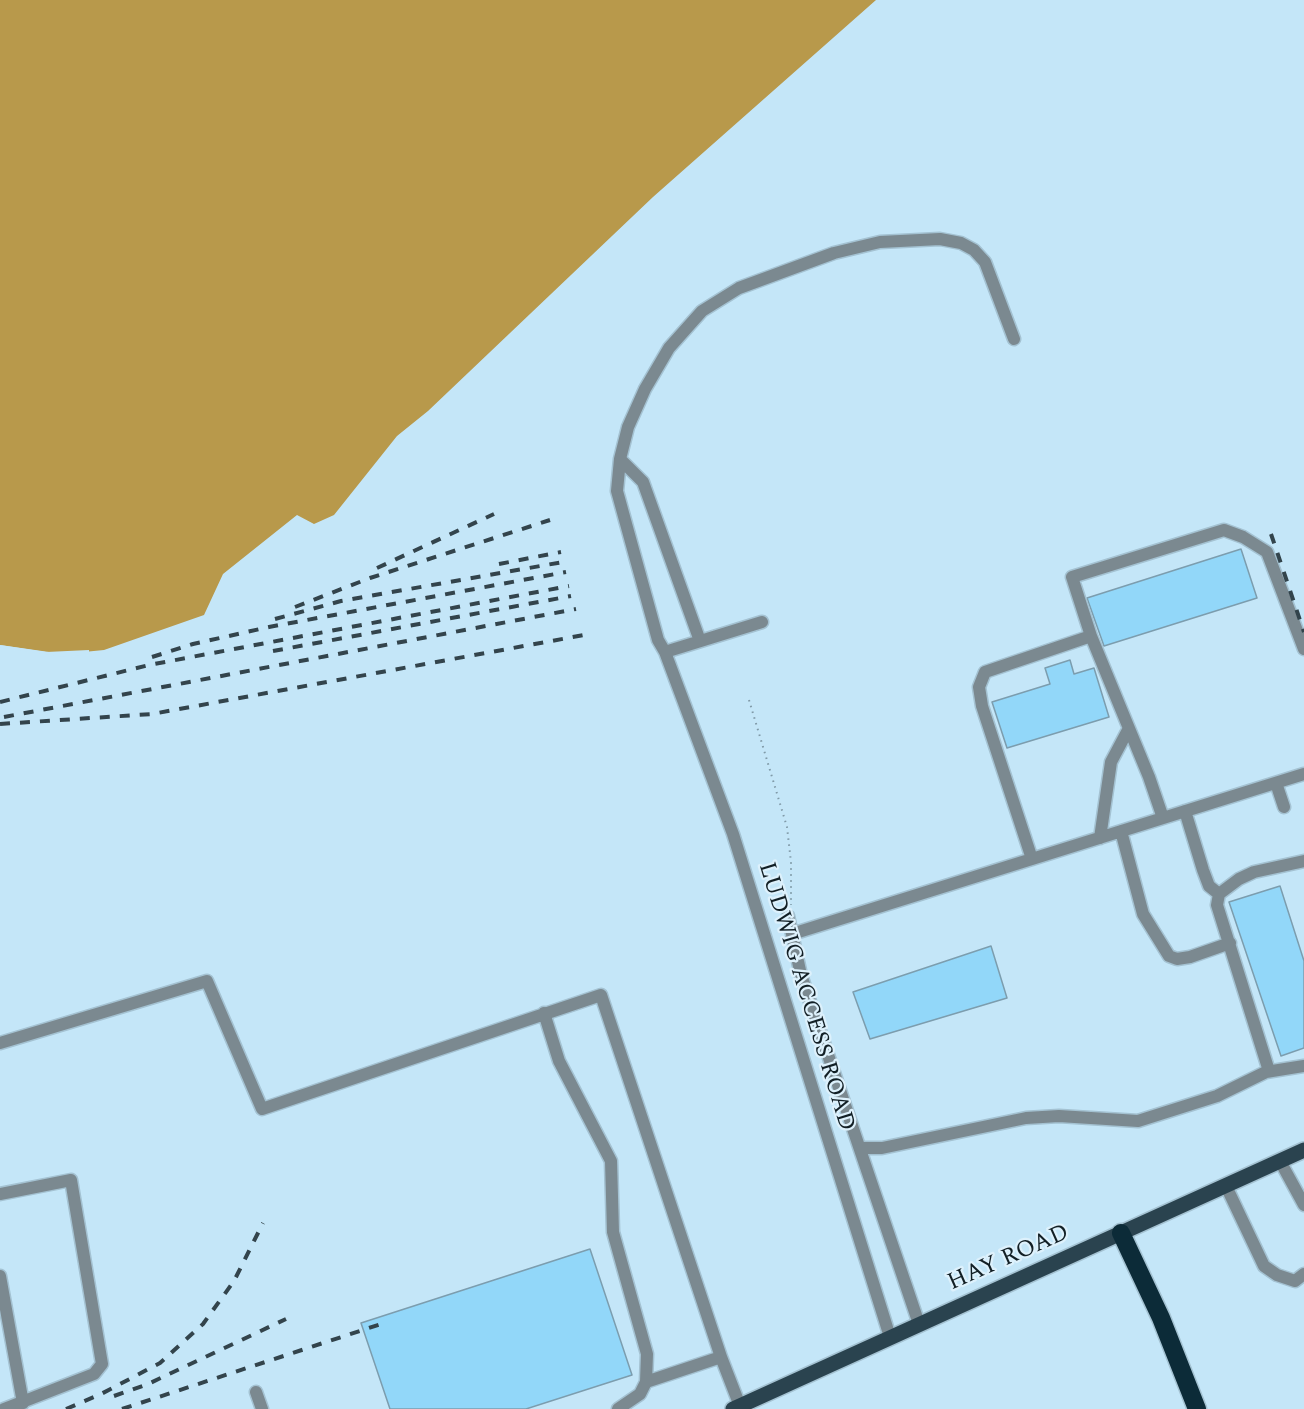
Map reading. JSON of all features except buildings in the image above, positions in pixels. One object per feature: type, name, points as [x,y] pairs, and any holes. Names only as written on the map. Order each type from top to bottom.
[{"type":"highway","points":[[1121,1233],[1161,1318],[1197,1409]]},
{"type":"main road","name":"HAY ROAD","points":[[736,1407],[1304,1150]]},
{"type":"street","name":"LUDWIG ACCESS ROAD","points":[[890,1337],[733,834],[673,671],[658,640],[618,491],[620,459],[628,427],[645,389],[669,348],[702,311],[739,288],[834,253],[880,242],[940,239],[961,243],[974,250],[985,262],[1014,339]]},
{"type":"street","points":[[620,459],[643,482],[700,641]]},
{"type":"street","points":[[1163,818],[1149,777],[1091,636],[1072,577],[1224,530],[1243,537],[1267,552],[1304,649]]},
{"type":"street","points":[[665,652],[762,622]]},
{"type":"street","points":[[1032,859],[982,706],[979,687],[985,672],[1091,636]]},
{"type":"street","points":[[1100,837],[1111,762],[1128,730]]},
{"type":"street","points":[[792,934],[1304,774]]},
{"type":"street","points":[[1276,783],[1284,807]]},
{"type":"street","points":[[1185,811],[1209,886],[1219,894]]},
{"type":"street","points":[[1121,831],[1143,914],[1169,956],[1177,959],[1190,957],[1230,943]]},
{"type":"street","points":[[1269,1071],[1217,905],[1219,894],[1254,872],[1304,861]]},
{"type":"street","points":[[788,916],[801,975],[919,1324]]},
{"type":"street","points":[[0,1043],[207,981],[262,1109],[601,995],[736,1407]]},
{"type":"street","points":[[544,1013],[559,1061],[610,1161],[612,1232],[647,1354],[646,1382],[640,1394],[618,1409]]},
{"type":"street","points":[[860,1148],[882,1148],[1026,1118],[1059,1116],[1138,1121],[1217,1096],[1269,1071],[1304,1066]]},
{"type":"street","points":[[1281,1161],[1304,1205]]},
{"type":"street","points":[[0,1194],[71,1180],[102,1364],[94,1374],[4,1409]]},
{"type":"street","points":[[1226,1186],[1264,1266],[1277,1275],[1295,1281],[1304,1274]]},
{"type":"street","points":[[0,1276],[23,1403]]},
{"type":"street","points":[[646,1382],[721,1357]]},
{"type":"street","points":[[256,1392],[262,1409]]},
{"type":"path","points":[[749,700],[787,827],[792,902],[788,916]]},
{"type":"shaded area","points":[[0,0],[876,0],[653,197],[428,411],[397,436],[334,515],[314,524],[297,515],[223,574],[204,615],[104,650],[63,654],[0,645]]},
{"type":"pier","points":[[0,645],[46,652],[89,650],[89,655],[62,657],[0,648]]},
{"type":"railway","points":[[377,568],[494,514]]},
{"type":"railway","points":[[295,607],[370,578],[550,520]]},
{"type":"railway","points":[[1271,534],[1304,632]]},
{"type":"railway","points":[[499,564],[561,552]]},
{"type":"railway","points":[[275,619],[341,601],[563,562]]},
{"type":"railway","points":[[152,657],[193,644],[269,627],[566,572]]},
{"type":"railway","points":[[0,702],[149,665],[569,586]]},
{"type":"railway","points":[[273,651],[571,596]]},
{"type":"railway","points":[[4,717],[576,609]]},
{"type":"railway","points":[[0,724],[152,714],[584,635]]},
{"type":"railway","points":[[66,1409],[101,1394],[160,1363],[203,1324],[234,1281],[263,1223]]},
{"type":"railway","points":[[114,1396],[148,1384],[286,1319]]},
{"type":"railway","points":[[122,1409],[381,1324]]}]
